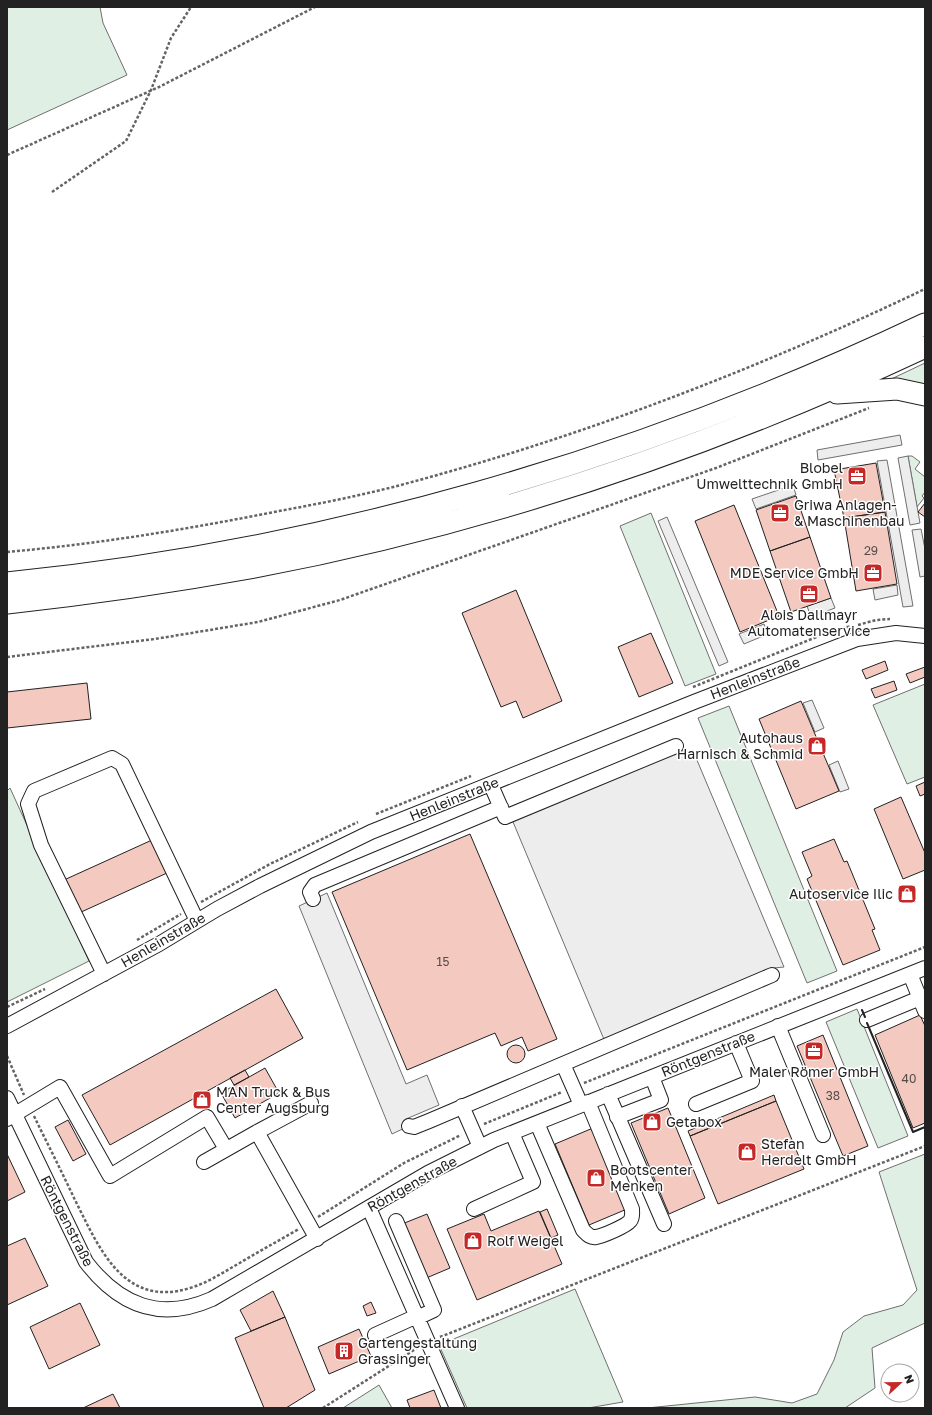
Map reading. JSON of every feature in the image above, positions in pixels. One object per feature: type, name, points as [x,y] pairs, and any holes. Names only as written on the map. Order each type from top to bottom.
[{"type":"highway","points":[[7,583],[155,565],[347,526],[442,503],[612,452],[795,383],[925,324]]},
{"type":"highway","points":[[7,603],[157,584],[256,567],[431,526],[619,470],[716,436],[821,395],[925,347]]},
{"type":"highway","points":[[821,395],[897,389],[925,395]]},
{"type":"street","name":"Henleinstraße","points":[[7,1026],[104,974],[260,886],[371,832],[491,785],[701,699],[857,639],[896,633],[925,636]]},
{"type":"street","points":[[491,785],[506,817],[676,746]]},
{"type":"street","points":[[104,974],[42,845],[28,804],[34,791],[112,758],[122,764],[197,921]]},
{"type":"street","points":[[313,899],[310,892],[315,885],[501,807]]},
{"type":"street","name":"Röntgenstraße","points":[[7,1098],[11,1117],[86,1262],[97,1276],[111,1290],[126,1300],[156,1309],[194,1307],[212,1299],[317,1239],[428,1173],[480,1147],[608,1094],[925,968]]},
{"type":"street","points":[[910,974],[925,1011]]},
{"type":"street","points":[[409,1126],[414,1126],[427,1116],[462,1106],[772,976]]},
{"type":"street","points":[[867,1020],[920,998]]},
{"type":"street","points":[[778,1026],[823,1135]]},
{"type":"street","points":[[696,1104],[752,1081],[736,1043]]},
{"type":"street","points":[[537,1123],[583,1230],[589,1236],[596,1237],[623,1226],[630,1221],[633,1216],[632,1209],[584,1104],[563,1064]]},
{"type":"street","points":[[617,1117],[661,1100],[652,1077]]},
{"type":"street","points":[[11,1117],[60,1087],[110,1176],[208,1117],[226,1149]]},
{"type":"street","points":[[608,1094],[664,1224]]},
{"type":"street","points":[[204,1162],[311,1103]]},
{"type":"street","points":[[462,1106],[480,1147]]},
{"type":"street","points":[[257,1132],[317,1239]]},
{"type":"street","points":[[474,1209],[533,1182],[512,1133]]},
{"type":"street","points":[[369,1208],[457,1408]]},
{"type":"street","points":[[375,1335],[434,1310],[396,1221]]},
{"type":"street","points":[[395,1267],[412,1260]]},
{"type":"path","points":[[52,192],[126,141],[151,90],[171,38],[191,7]]},
{"type":"path","points":[[7,155],[151,90],[315,7]]},
{"type":"path","points":[[7,552],[127,538],[214,524],[351,497],[404,484],[542,444],[631,413],[739,372],[925,289]]},
{"type":"path","points":[[7,657],[155,639],[251,624],[340,600],[716,468],[874,407]]},
{"type":"path","points":[[323,1408],[428,1342],[925,1146]]},
{"type":"green space","points":[[7,7],[100,7],[103,23],[127,75],[7,130]]},
{"type":"green space","points":[[925,363],[925,389],[887,381]]},
{"type":"green space","points":[[908,456],[912,456],[920,462],[915,469],[925,477],[925,492],[922,496],[924,498],[917,507]]},
{"type":"green space","points":[[651,513],[716,674],[685,686],[620,526]]},
{"type":"green space","points":[[925,684],[925,777],[907,784],[873,705]]},
{"type":"green space","points":[[729,706],[837,971],[807,983],[698,718]]},
{"type":"green space","points":[[10,788],[89,961],[7,1002],[7,791]]},
{"type":"green space","points":[[857,1009],[908,1136],[878,1148],[826,1022]]},
{"type":"green space","points":[[925,1154],[925,1323],[872,1348],[875,1388],[845,1408],[647,1408],[755,1397],[792,1403],[817,1394],[834,1360],[843,1332],[864,1316],[903,1305],[917,1290],[879,1172]]},
{"type":"green space","points":[[575,1289],[623,1402],[588,1408],[467,1408],[439,1345]]},
{"type":"green space","points":[[379,1385],[392,1408],[343,1408]]},
{"type":"shaded area","points":[[900,435],[902,445],[818,460],[817,450]]},
{"type":"shaded area","points":[[908,456],[920,523],[910,525],[898,458]]},
{"type":"shaded area","points":[[887,460],[913,606],[903,607],[877,461]]},
{"type":"shaded area","points":[[793,485],[796,495],[756,509],[752,499]]},
{"type":"shaded area","points":[[667,517],[728,662],[719,666],[658,521]]},
{"type":"shaded area","points":[[921,529],[925,549],[925,576],[920,577],[912,530]]},
{"type":"shaded area","points":[[897,585],[898,595],[875,600],[873,589]]},
{"type":"shaded area","points":[[831,598],[835,608],[811,617],[807,606]]},
{"type":"shaded area","points":[[764,624],[768,634],[744,644],[739,634]]},
{"type":"shaded area","points":[[812,700],[824,728],[815,732],[803,703]]},
{"type":"shaded area","points":[[676,739],[682,751],[694,753],[784,967],[774,968],[777,979],[608,1049],[508,810]]},
{"type":"shaded area","points":[[838,761],[849,789],[840,792],[829,765]]},
{"type":"shaded area","points":[[327,893],[406,1084],[427,1075],[439,1105],[406,1119],[409,1126],[392,1134],[299,906]]},
{"type":"building","points":[[876,463],[885,512],[844,518],[834,470]]},
{"type":"building","points":[[796,496],[810,537],[770,551],[756,510]]},
{"type":"building","points":[[925,503],[925,517],[918,512]]},
{"type":"building","points":[[734,505],[779,616],[740,632],[695,521]]},
{"type":"building","points":[[885,512],[897,584],[856,591],[844,518]]},
{"type":"building","points":[[810,537],[831,598],[791,612],[770,551]]},
{"type":"building","points":[[516,590],[562,701],[523,718],[516,701],[501,707],[462,613]]},
{"type":"building","points":[[651,633],[673,683],[639,697],[618,647]]},
{"type":"building","points":[[885,661],[888,670],[866,679],[862,670]]},
{"type":"building","points":[[925,667],[925,677],[910,683],[906,674]]},
{"type":"building","points":[[894,681],[897,690],[875,698],[871,689]]},
{"type":"building","points":[[87,683],[91,719],[7,728],[7,692]]},
{"type":"building","points":[[801,701],[839,791],[796,809],[759,719]]},
{"type":"building","points":[[925,782],[925,794],[920,796],[916,786]]},
{"type":"building","points":[[901,797],[925,853],[925,870],[903,879],[874,809]]},
{"type":"building","points":[[470,834],[557,1039],[528,1051],[522,1037],[501,1046],[495,1033],[407,1070],[332,892]]},
{"type":"building","points":[[834,839],[844,862],[847,861],[875,929],[872,930],[880,950],[843,965],[807,879],[812,876],[802,852]]},
{"type":"building","points":[[152,840],[167,873],[79,913],[64,880]]},
{"type":"building","points":[[276,989],[303,1038],[110,1145],[82,1095]]},
{"type":"building","points":[[920,1015],[925,1026],[925,1123],[913,1128],[875,1035]]},
{"type":"building","points":[[823,1035],[868,1146],[843,1156],[797,1046]]},
{"type":"building","points":[[512,1045],[520,1045],[525,1050],[523,1061],[520,1063],[512,1063],[507,1058],[507,1050]]},
{"type":"building","points":[[265,1068],[279,1093],[235,1118],[221,1093]]},
{"type":"building","points":[[245,1070],[249,1077],[234,1085],[230,1078]]},
{"type":"building","points":[[774,1095],[776,1101],[690,1136],[688,1131]]},
{"type":"building","name":"Stefan Herdelt GmbH","points":[[776,1101],[804,1169],[718,1204],[690,1136]]},
{"type":"building","points":[[668,1108],[705,1198],[669,1214],[631,1123]]},
{"type":"building","points":[[68,1120],[86,1154],[73,1161],[55,1127]]},
{"type":"building","points":[[593,1128],[627,1209],[589,1225],[555,1144]]},
{"type":"building","points":[[7,1154],[25,1192],[7,1201]]},
{"type":"building","points":[[547,1209],[558,1235],[551,1238],[540,1212]]},
{"type":"building","points":[[539,1211],[562,1264],[477,1300],[447,1229],[484,1214],[491,1231]]},
{"type":"building","points":[[427,1214],[450,1268],[424,1279],[402,1224]]},
{"type":"building","points":[[25,1238],[48,1286],[7,1305],[7,1246]]},
{"type":"building","points":[[273,1291],[285,1317],[251,1331],[240,1310]]},
{"type":"building","points":[[371,1302],[376,1313],[367,1316],[363,1306]]},
{"type":"building","points":[[80,1303],[100,1345],[49,1369],[30,1327]]},
{"type":"building","points":[[285,1317],[315,1390],[286,1408],[264,1408],[235,1338]]},
{"type":"building","name":"Gartengestaltung Grassinger","points":[[359,1329],[371,1356],[329,1374],[318,1347]]},
{"type":"building","points":[[434,1390],[441,1408],[410,1408],[407,1400]]},
{"type":"building","points":[[113,1394],[120,1408],[83,1408]]},
{"type":"wall","points":[[862,1010],[865,1017]]},
{"type":"wall","points":[[867,1023],[913,1132],[925,1127]]},
{"type":"place","name":"Blobel Umwelttechnik GmbH","points":[[857,476]]},
{"type":"place","name":"Griwa Anlagen- & Maschinenbau","points":[[780,513]]},
{"type":"place","name":"MDE Service GmbH","points":[[873,573]]},
{"type":"place","name":"Alois Dallmayr Automatenservice","points":[[809,594]]},
{"type":"place","name":"Autohaus Harnisch & Schmid","points":[[817,746]]},
{"type":"place","name":"Autoservice Ilic","points":[[907,894]]},
{"type":"place","name":"Maler Römer GmbH","points":[[814,1051]]},
{"type":"place","name":"MAN Truck & Bus Center Augsburg","points":[[202,1100]]},
{"type":"place","name":"Getabox","points":[[652,1122]]},
{"type":"place","name":"Stefan Herdelt GmbH","points":[[747,1152]]},
{"type":"place","name":"Bootscenter Menken","points":[[596,1178]]},
{"type":"place","name":"Rolf Weigel","points":[[473,1241]]},
{"type":"place","name":"Gartengestaltung Grassinger","points":[[344,1351]]}]
